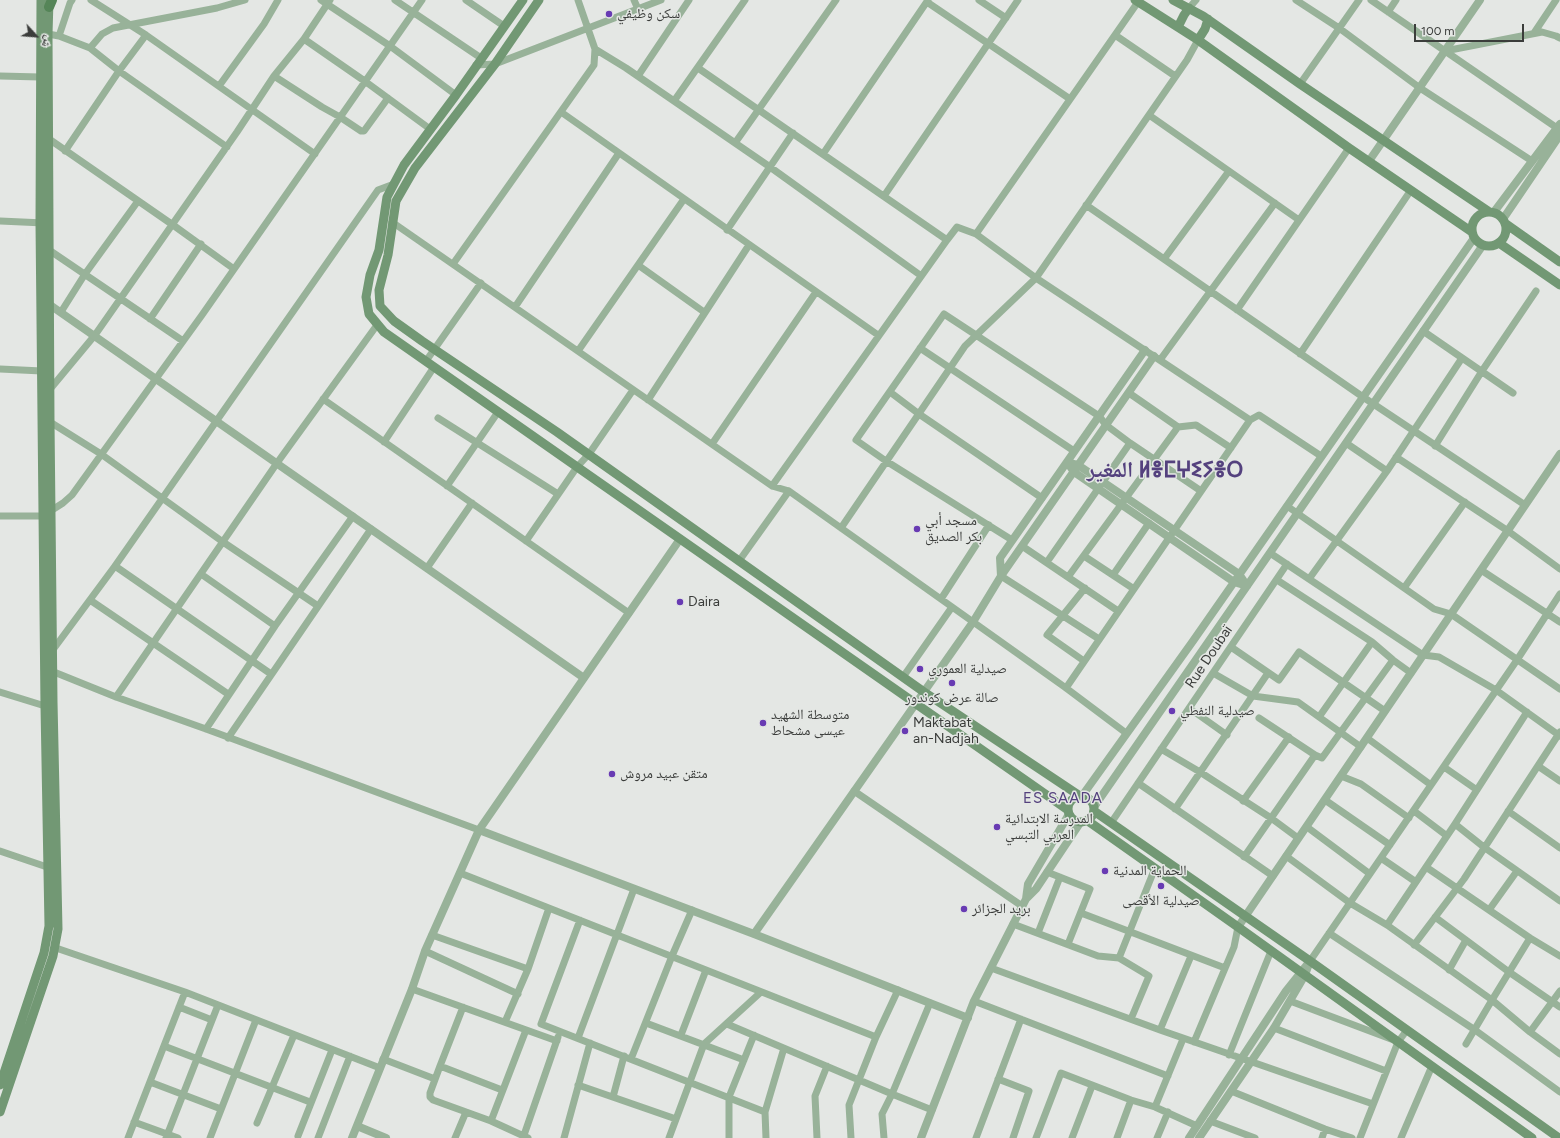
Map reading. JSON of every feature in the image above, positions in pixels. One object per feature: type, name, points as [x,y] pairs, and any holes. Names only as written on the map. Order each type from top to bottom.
[{"type":"main road","points":[[41,0],[40,77],[44,223],[42,371],[43,516],[49,653]]},
{"type":"main road","points":[[523,0],[404,165],[387,197],[379,250],[370,275],[366,297],[369,314],[377,325],[384,332],[1068,812],[1073,820],[1084,822],[1155,868],[1532,1138]]},
{"type":"main road","points":[[539,0],[494,64],[415,168],[396,201],[388,255],[379,290],[380,306],[394,321],[589,454],[924,692],[1081,796],[1091,801],[1094,809],[1111,823],[1246,916],[1559,1138]]},
{"type":"main road","points":[[1173,0],[1208,19],[1300,84],[1505,221],[1559,259]]},
{"type":"main road","points":[[1137,1],[1198,40],[1349,148],[1411,190],[1473,235],[1483,245],[1494,246],[1499,243],[1506,235],[1505,221]]},
{"type":"main road","points":[[0,1112],[56,948],[58,929],[49,670],[52,510],[50,422],[50,250],[44,223],[49,139],[48,34],[50,2]]},
{"type":"main road","points":[[1178,27],[1184,15],[1190,8]]},
{"type":"main road","points":[[1198,40],[1208,19]]},
{"type":"main road","points":[[1473,235],[1474,221],[1478,216],[1491,212]]},
{"type":"main road","points":[[1499,243],[1560,285]]},
{"type":"main road","points":[[0,1084],[47,945],[49,926],[45,706],[49,670]]},
{"type":"main road","points":[[1068,812],[1070,802],[1076,797],[1081,796]]},
{"type":"main road","points":[[1084,822],[1091,818],[1094,809]]},
{"type":"street","points":[[59,36],[72,0]]},
{"type":"street","points":[[91,0],[146,35],[315,154]]},
{"type":"street","points":[[90,48],[102,34],[113,28],[217,8],[245,0]]},
{"type":"street","points":[[219,86],[264,24],[278,0]]},
{"type":"street","points":[[395,0],[414,12],[478,62],[494,64],[661,0]]},
{"type":"street","points":[[52,510],[70,498],[234,269],[422,0]]},
{"type":"street","points":[[466,0],[504,26]]},
{"type":"street","points":[[453,264],[594,65],[595,49],[589,28],[578,0]]},
{"type":"street","points":[[634,0],[638,9]]},
{"type":"street","points":[[638,76],[689,0]]},
{"type":"street","points":[[674,101],[745,0]]},
{"type":"street","points":[[735,144],[836,0]]},
{"type":"street","points":[[979,0],[1006,18]]},
{"type":"street","points":[[884,196],[1018,0]]},
{"type":"street","points":[[1190,8],[1196,0]]},
{"type":"street","points":[[1296,0],[1339,28],[1420,88],[1532,161]]},
{"type":"street","points":[[1300,84],[1359,0]]},
{"type":"street","points":[[1370,0],[1446,50],[1559,129]]},
{"type":"street","points":[[1388,12],[1396,0]]},
{"type":"street","points":[[1369,161],[1480,0]]},
{"type":"street","points":[[1534,33],[1556,0]]},
{"type":"street","points":[[51,388],[95,335],[227,147],[274,76],[304,38],[326,1],[456,94]]},
{"type":"street","points":[[823,154],[928,1],[988,44],[1070,99]]},
{"type":"street","points":[[976,234],[1115,35],[1137,1]]},
{"type":"street","points":[[1446,50],[1542,32],[1560,38]]},
{"type":"street","points":[[48,34],[59,36],[90,48],[118,71],[227,147]]},
{"type":"street","points":[[65,151],[118,71],[146,35]]},
{"type":"street","points":[[1115,35],[1175,76]]},
{"type":"street","points":[[304,38],[430,130]]},
{"type":"street","points":[[841,528],[965,346],[1036,278],[1149,115],[1198,40]]},
{"type":"street","points":[[595,49],[638,76],[770,167],[920,276]]},
{"type":"street","points":[[698,68],[947,240]]},
{"type":"street","points":[[0,76],[40,77]]},
{"type":"street","points":[[274,76],[322,107],[364,131],[388,98]]},
{"type":"street","points":[[561,112],[878,335]]},
{"type":"street","points":[[1149,115],[1299,220]]},
{"type":"street","points":[[1491,212],[1559,129]]},
{"type":"street","points":[[1505,221],[1559,129]]},
{"type":"street","points":[[727,230],[793,133]]},
{"type":"street","points":[[49,139],[173,224],[234,269]]},
{"type":"street","points":[[1237,310],[1349,148]]},
{"type":"street","points":[[514,307],[619,153]]},
{"type":"street","points":[[1164,259],[1229,171]]},
{"type":"street","points":[[49,653],[115,566],[378,190],[394,184]]},
{"type":"street","points":[[1300,354],[1411,190]]},
{"type":"street","points":[[578,351],[684,199]]},
{"type":"street","points":[[61,312],[85,274],[138,201]]},
{"type":"street","points":[[754,934],[973,622],[1001,576],[1106,425],[1129,393],[1210,291],[1275,203]]},
{"type":"street","points":[[1086,205],[1362,398],[1525,505]]},
{"type":"street","points":[[0,221],[44,223]]},
{"type":"street","points":[[392,222],[772,486],[789,491],[1066,688],[1126,733]]},
{"type":"street","points":[[772,486],[920,276],[957,227],[976,234],[1036,278],[1250,420]]},
{"type":"street","points":[[1081,796],[1234,582],[1473,235]]},
{"type":"street","points":[[150,319],[201,244]]},
{"type":"street","points":[[648,400],[749,245]]},
{"type":"street","points":[[1094,809],[1296,514],[1483,245]]},
{"type":"street","points":[[50,250],[183,341]]},
{"type":"street","points":[[638,265],[704,312]]},
{"type":"street","points":[[384,442],[430,364],[434,349],[481,283]]},
{"type":"street","points":[[712,444],[816,292]]},
{"type":"street","points":[[1435,446],[1482,371],[1536,292]]},
{"type":"street","points":[[50,305],[584,678]]},
{"type":"street","points":[[1012,540],[989,524],[886,461],[856,440],[944,314],[1099,416],[1106,425],[1130,443],[1201,491]]},
{"type":"street","points":[[116,697],[277,463],[377,325]]},
{"type":"street","points":[[1423,332],[1513,393]]},
{"type":"street","points":[[920,348],[1074,452]]},
{"type":"street","points":[[1001,576],[1000,558],[1145,350]]},
{"type":"street","points":[[1309,579],[1387,471],[1412,431],[1462,358]]},
{"type":"street","points":[[0,369],[42,371]]},
{"type":"street","points":[[526,541],[633,390]]},
{"type":"street","points":[[890,392],[919,414],[1042,498]]},
{"type":"street","points":[[1129,393],[1178,427],[1196,425],[1231,448]]},
{"type":"street","points":[[323,400],[629,613]]},
{"type":"street","points":[[447,486],[498,412]]},
{"type":"street","points":[[1066,688],[1250,420],[1259,415],[1321,456]]},
{"type":"street","points":[[438,418],[558,494]]},
{"type":"street","points":[[50,422],[101,454],[223,542],[318,606]]},
{"type":"street","points":[[1068,577],[1178,427]]},
{"type":"street","points":[[1047,562],[1130,443]]},
{"type":"street","points":[[1346,443],[1387,471]]},
{"type":"street","points":[[1194,1042],[1234,947],[1238,927],[1560,454]]},
{"type":"street","points":[[1396,457],[1508,531],[1560,569]]},
{"type":"street","points":[[1067,462],[1124,501],[1174,530],[1239,574],[1247,586]]},
{"type":"street","points":[[740,561],[789,491]]},
{"type":"street","points":[[1124,501],[1149,523],[1234,582],[1247,586]]},
{"type":"street","points":[[1404,588],[1465,502]]},
{"type":"street","points":[[427,568],[472,503]]},
{"type":"street","points":[[1286,506],[1434,609],[1451,614],[1560,689]]},
{"type":"street","points":[[0,516],[43,516]]},
{"type":"street","points":[[206,728],[275,626],[300,594],[353,516]]},
{"type":"street","points":[[1113,575],[1149,523]]},
{"type":"street","points":[[941,599],[989,524]]},
{"type":"street","points":[[228,738],[371,529]]},
{"type":"street","points":[[352,1138],[412,989],[432,934],[479,830],[680,539]]},
{"type":"street","points":[[1022,546],[1118,611]]},
{"type":"street","points":[[1270,552],[1423,655],[1439,656],[1496,690],[1559,734],[1458,888],[1414,945]]},
{"type":"street","points":[[1084,556],[1134,589]]},
{"type":"street","name":"Rue Doubaï","points":[[1111,823],[1288,564]]},
{"type":"street","points":[[115,566],[271,674]]},
{"type":"street","points":[[1481,570],[1560,622]]},
{"type":"street","points":[[201,574],[275,626]]},
{"type":"street","points":[[1001,576],[1099,639]]},
{"type":"street","points":[[1277,580],[1372,642],[1392,660],[1411,673]]},
{"type":"street","points":[[1084,661],[1047,635],[1085,588]]},
{"type":"street","points":[[1199,1138],[1274,1028],[1290,1001],[1310,961],[1518,660],[1560,594]]},
{"type":"street","points":[[90,600],[228,694]]},
{"type":"street","points":[[903,677],[952,607]]},
{"type":"street","points":[[1319,717],[1372,642]]},
{"type":"street","points":[[1231,647],[1279,680],[1299,652],[1385,710]]},
{"type":"street","points":[[1259,718],[1315,755],[1322,758],[1392,660]]},
{"type":"street","points":[[49,670],[116,697],[206,728],[228,738],[692,910],[968,1018]]},
{"type":"street","points":[[1213,673],[1253,696],[1298,702],[1360,747]]},
{"type":"street","points":[[1175,809],[1268,673]]},
{"type":"street","points":[[0,692],[45,706]]},
{"type":"street","points":[[1189,708],[1226,734]]},
{"type":"street","points":[[1387,925],[1455,824],[1527,712]]},
{"type":"street","points":[[1243,801],[1289,737]]},
{"type":"street","points":[[1367,738],[1431,785]]},
{"type":"street","points":[[1161,749],[1200,772],[1271,818],[1298,838]]},
{"type":"street","points":[[1244,857],[1315,755]]},
{"type":"street","points":[[1538,766],[1560,781]]},
{"type":"street","points":[[1444,767],[1477,790]]},
{"type":"street","points":[[1341,776],[1361,784],[1409,818]]},
{"type":"street","points":[[1138,783],[1273,876]]},
{"type":"street","points":[[854,791],[1024,902]]},
{"type":"street","points":[[1325,800],[1390,846]]},
{"type":"street","points":[[1414,811],[1447,836]]},
{"type":"street","points":[[1508,811],[1560,848]]},
{"type":"street","points":[[921,1138],[974,1001],[1024,902],[1028,884],[1068,812]]},
{"type":"street","points":[[1024,902],[1036,889],[1084,822]]},
{"type":"street","points":[[1455,824],[1484,848],[1560,901]]},
{"type":"street","points":[[1306,826],[1370,874]]},
{"type":"street","points":[[0,851],[47,866]]},
{"type":"street","points":[[1286,856],[1350,903],[1387,925],[1492,1000],[1530,1032],[1560,1054]]},
{"type":"street","points":[[1381,858],[1416,882]]},
{"type":"street","points":[[1426,867],[1530,938],[1560,956]]},
{"type":"street","points":[[1119,958],[1155,868]]},
{"type":"street","points":[[1489,910],[1517,871]]},
{"type":"street","points":[[1047,872],[1090,890],[1068,944]]},
{"type":"street","points":[[460,873],[876,1037]]},
{"type":"street","points":[[1038,932],[1060,877]]},
{"type":"street","points":[[578,1038],[634,889]]},
{"type":"street","points":[[505,1022],[528,969],[549,908]]},
{"type":"street","points":[[612,1097],[628,1058],[646,1023],[692,910]]},
{"type":"street","points":[[1080,913],[1225,968]]},
{"type":"street","points":[[1435,917],[1509,972],[1560,1007]]},
{"type":"street","points":[[580,920],[541,1024],[765,1112]]},
{"type":"street","points":[[1013,924],[1038,932],[1098,956],[1119,958],[1149,976],[1131,1019]]},
{"type":"street","points":[[1329,933],[1475,1030],[1560,1092]]},
{"type":"street","points":[[432,934],[528,969]]},
{"type":"street","points":[[1466,1044],[1530,938]]},
{"type":"street","points":[[1449,970],[1466,940]]},
{"type":"street","points":[[56,948],[185,992],[380,1068]]},
{"type":"street","points":[[425,951],[518,994]]},
{"type":"street","points":[[1230,1055],[1271,951]]},
{"type":"street","points":[[1160,1030],[1191,956]]},
{"type":"street","points":[[991,968],[1183,1039],[1373,1104]]},
{"type":"street","points":[[681,1035],[706,970]]},
{"type":"street","points":[[1189,1138],[1241,1059],[1303,973]]},
{"type":"street","points":[[412,989],[556,1041]]},
{"type":"street","points":[[851,1138],[849,1105],[876,1037],[898,990]]},
{"type":"street","points":[[128,1138],[185,992]]},
{"type":"street","points":[[669,1138],[704,1044],[761,992]]},
{"type":"street","points":[[1530,1032],[1560,992]]},
{"type":"street","points":[[974,1001],[1168,1076]]},
{"type":"street","points":[[1290,1001],[1398,1042]]},
{"type":"street","points":[[884,1138],[882,1114],[892,1094],[930,1003]]},
{"type":"street","points":[[167,1136],[218,1005]]},
{"type":"street","points":[[179,1007],[212,1020]]},
{"type":"street","points":[[463,1007],[430,1092],[430,1097],[433,1100],[491,1121],[525,1137],[560,1031]]},
{"type":"street","points":[[976,1138],[1021,1019]]},
{"type":"street","points":[[210,1138],[256,1020]]},
{"type":"street","points":[[646,1023],[744,1060]]},
{"type":"street","points":[[727,1024],[932,1110]]},
{"type":"street","points":[[1274,1028],[1386,1071]]},
{"type":"street","points":[[491,1121],[526,1030]]},
{"type":"street","points":[[1360,1138],[1398,1042],[1406,1030]]},
{"type":"street","points":[[257,1123],[294,1035]]},
{"type":"street","points":[[729,1138],[729,1097],[754,1035]]},
{"type":"street","points":[[1156,1107],[1183,1039]]},
{"type":"street","points":[[564,1138],[590,1043]]},
{"type":"street","points":[[164,1046],[310,1102]]},
{"type":"street","points":[[766,1138],[765,1112],[784,1048]]},
{"type":"street","points":[[298,1136],[310,1102],[332,1050]]},
{"type":"street","points":[[318,1138],[350,1056]]},
{"type":"street","points":[[383,1059],[435,1079]]},
{"type":"street","points":[[440,1066],[502,1090]]},
{"type":"street","points":[[817,1138],[815,1096],[827,1066]]},
{"type":"street","points":[[1402,1138],[1432,1066]]},
{"type":"street","points":[[1036,1138],[1061,1073],[1131,1100],[1156,1107],[1198,1126]]},
{"type":"street","points":[[998,1079],[1029,1091],[1013,1138]]},
{"type":"street","points":[[150,1082],[182,1096],[221,1109]]},
{"type":"street","points":[[578,1085],[676,1119]]},
{"type":"street","points":[[1072,1138],[1092,1086]]},
{"type":"street","points":[[1231,1091],[1325,1130],[1352,1138]]},
{"type":"street","points":[[1117,1138],[1131,1100]]},
{"type":"street","points":[[455,1138],[466,1112]]},
{"type":"street","points":[[1157,1138],[1168,1112]]},
{"type":"street","points":[[1210,1121],[1255,1138]]},
{"type":"street","points":[[134,1122],[167,1136],[178,1138]]},
{"type":"street","points":[[357,1126],[386,1138]]},
{"type":"street","points":[[1322,1138],[1325,1130]]},
{"type":"place","name":"سكن وظيفي","points":[[609,14]]},
{"type":"place","name":"مسجد أبي بكر الصديق","points":[[917,529]]},
{"type":"place","name":"Daira","points":[[680,602]]},
{"type":"place","name":"صيدلية العموري","points":[[920,669]]},
{"type":"place","name":"صالة عرض كوندور","points":[[952,683]]},
{"type":"place","name":"صيدلية النفطي","points":[[1172,711]]},
{"type":"place","name":"متوسطة الشهيد عيسى مشحاط","points":[[763,723]]},
{"type":"place","name":"Maktabat an-Nadjah","points":[[905,731]]},
{"type":"place","name":"متقن عبيد مروش","points":[[612,774]]},
{"type":"place","name":"المدرسة الابتدائية العربي التبسي","points":[[997,827]]},
{"type":"place","name":"الحماية المدنية","points":[[1105,871]]},
{"type":"place","name":"صيدلية الأقصى","points":[[1161,886]]},
{"type":"place","name":"بريد الجزائر","points":[[964,909]]},
{"type":"district","name":"المغير ⵍⴻⵎⵖⵉⵢⴻⵔ","points":[[1165,471]]},
{"type":"district","name":"ES SAADA","points":[[1063,799]]}]
